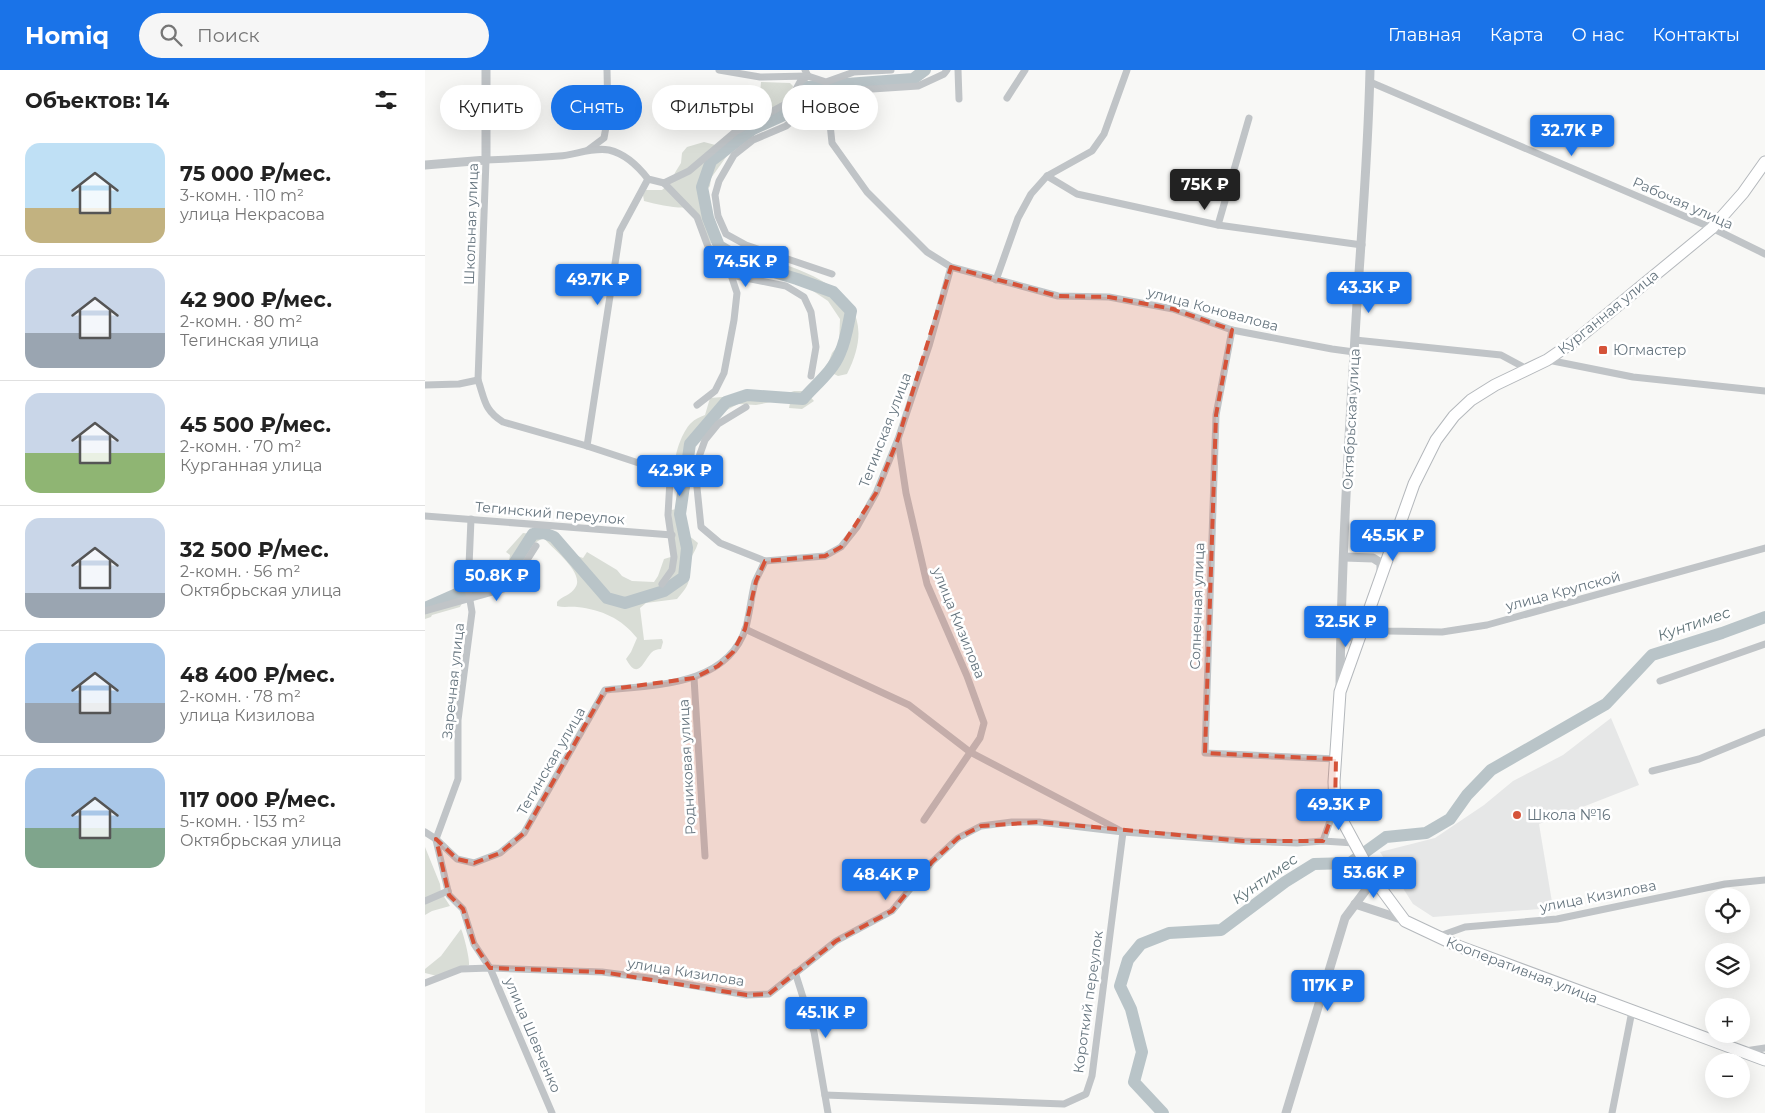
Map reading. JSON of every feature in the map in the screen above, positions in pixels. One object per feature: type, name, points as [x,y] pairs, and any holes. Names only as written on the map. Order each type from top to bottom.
[{"type":"main road","name":"Курганная улица","points":[[1340,692],[1395,537],[1424,463],[1436,440],[1453,416],[1471,400],[1495,385],[1547,360],[1576,340],[1712,228],[1743,193],[1765,162]]},
{"type":"main road","name":"Октябрьская улица","points":[[1340,692],[1335,807],[1374,879],[1405,921]]},
{"type":"main road","name":"Кооперативная улица","points":[[1405,921],[1437,937],[1690,1034],[1765,1060]]},
{"type":"street","name":"Школьная улица","points":[[486,70],[487,160],[478,380],[487,406],[492,415],[503,422],[663,470],[670,480],[668,515],[672,535]]},
{"type":"street","points":[[587,151],[604,138],[608,116],[607,70]]},
{"type":"street","points":[[719,70],[760,77],[793,77],[807,73],[826,82],[854,72],[891,70]]},
{"type":"street","points":[[878,89],[918,86],[944,74],[947,70]]},
{"type":"street","points":[[958,70],[959,99]]},
{"type":"street","points":[[1007,98],[1025,70]]},
{"type":"street","points":[[996,280],[1018,218],[1031,194],[1047,176],[1091,151],[1103,134],[1127,70]]},
{"type":"street","name":"Октябрьская улица","points":[[1340,692],[1341,630],[1354,352],[1362,245],[1370,70]]},
{"type":"street","points":[[425,165],[561,156],[587,151],[608,150],[623,156],[639,167],[648,179],[665,182],[689,171],[735,132],[789,102],[807,73]]},
{"type":"street","name":"Рабочая улица","points":[[1370,82],[1712,228],[1765,254]]},
{"type":"street","points":[[1218,225],[1249,118]]},
{"type":"street","points":[[782,128],[753,140],[734,155],[719,181],[715,195],[719,216],[726,234],[746,245],[833,274]]},
{"type":"street","name":"улица Коновалова","points":[[831,130],[832,143],[867,192],[927,252],[951,268],[1058,296],[1109,297],[1173,308],[1232,330],[1354,352]]},
{"type":"street","points":[[1047,176],[1077,194],[1218,225],[1362,245]]},
{"type":"street","points":[[587,446],[620,232],[648,179]]},
{"type":"street","points":[[665,182],[697,217],[707,244],[717,263],[731,275],[786,286],[804,297],[811,312],[816,348],[811,376]]},
{"type":"street","name":"Тегинская улица","points":[[746,407],[718,424],[705,440],[695,468],[701,527],[720,544],[765,561],[825,556],[841,547],[857,527],[876,493],[898,439],[929,346],[951,268]]},
{"type":"street","points":[[697,405],[715,391],[724,372],[737,293],[731,275]]},
{"type":"street","name":"Солнечная улица","points":[[1232,330],[1217,415],[1205,753],[1336,759]]},
{"type":"street","points":[[1355,340],[1501,355],[1527,369]]},
{"type":"street","points":[[1547,360],[1633,378],[1765,391]]},
{"type":"street","points":[[425,385],[459,384],[478,380]]},
{"type":"street","name":"улица Кизилова","points":[[898,439],[906,493],[927,584],[967,676],[984,723],[980,738],[924,820]]},
{"type":"street","name":"Тегинский переулок","points":[[425,516],[672,535]]},
{"type":"street","name":"Заречная улица","points":[[436,839],[458,779],[459,720],[472,612],[468,589],[471,519]]},
{"type":"street","points":[[662,584],[672,570],[674,556],[672,535]]},
{"type":"street","points":[[1345,557],[1373,558],[1381,555],[1395,537]]},
{"type":"street","name":"Заречная улица","points":[[425,611],[509,587],[535,546]]},
{"type":"street","name":"улица Крупской","points":[[1362,632],[1442,632],[1487,625],[1765,548]]},
{"type":"street","points":[[1373,558],[1381,563],[1380,581]]},
{"type":"street","name":"Тегинская улица","points":[[436,839],[457,858],[475,863],[499,853],[524,833],[605,690],[654,685],[694,678],[718,666],[733,652],[745,629],[756,581],[765,561]]},
{"type":"street","name":"улица Кизилова","points":[[745,629],[909,705],[970,752],[1123,832]]},
{"type":"street","points":[[1341,630],[1349,637],[1362,632]]},
{"type":"street","points":[[1661,681],[1765,644]]},
{"type":"street","name":"Родниковая улица","points":[[694,678],[705,856]]},
{"type":"street","points":[[1652,771],[1699,759],[1765,732]]},
{"type":"street","points":[[1323,841],[1335,807]]},
{"type":"street","name":"улица Кизилова","points":[[425,984],[461,969],[491,968],[602,972],[656,979],[747,995],[769,994],[836,941],[892,911],[932,862],[958,838],[981,826],[1012,822],[1039,822],[1123,832],[1243,841],[1354,843]]},
{"type":"street","points":[[425,832],[436,839],[449,895],[463,910],[474,944],[491,968]]},
{"type":"street","name":"Короткий переулок","points":[[825,1095],[1064,1104],[1086,1094],[1092,1076],[1123,832]]},
{"type":"street","points":[[1286,1113],[1345,918],[1374,879]]},
{"type":"street","name":"улица Кизилова","points":[[1437,937],[1465,927],[1557,919],[1725,884],[1765,880]]},
{"type":"street","points":[[425,901],[448,891]]},
{"type":"street","name":"Кооперативная улица","points":[[1355,904],[1405,921]]},
{"type":"street","name":"улица Шевченко","points":[[491,968],[552,1113]]},
{"type":"street","points":[[795,972],[814,1032],[828,1113]]},
{"type":"street","points":[[1612,1113],[1632,1011]]},
{"type":"street","points":[[1740,1052],[1765,1048]]},
{"type":"highlighted area","points":[[951,267],[1058,296],[1109,297],[1173,309],[1232,330],[1216,415],[1205,753],[1336,759],[1335,807],[1323,841],[1243,841],[1039,822],[981,826],[958,838],[932,862],[892,911],[836,941],[769,994],[747,995],[602,972],[490,968],[474,944],[463,909],[449,895],[436,839],[457,859],[474,863],[500,853],[524,833],[605,690],[694,678],[718,666],[733,652],[745,629],[756,581],[765,561],[825,556],[841,547],[876,493],[898,439]]},
{"type":"shaded area","points":[[761,82],[790,83],[792,85],[782,85],[782,103],[772,108],[772,85],[761,85]]},
{"type":"shaded area","points":[[704,142],[723,147],[729,153],[711,178],[710,186],[707,190],[709,210],[719,233],[720,243],[710,243],[700,218],[692,207],[674,207],[644,201],[643,195],[646,190],[662,190],[669,184],[681,163],[682,153],[687,147]]},
{"type":"shaded area","points":[[735,248],[750,251],[796,268],[832,287],[845,299],[854,313],[858,330],[856,350],[847,374],[838,376],[832,373],[827,366],[832,353],[839,344],[840,319],[828,301],[804,285],[801,277],[784,269],[771,268],[747,274],[736,272],[721,262],[721,256]]},
{"type":"shaded area","points":[[794,391],[805,391],[814,401],[802,409],[789,408],[790,403],[781,400],[756,405],[738,404],[715,419],[699,438],[693,450],[688,478],[690,489],[686,492],[681,489],[674,475],[677,451],[687,428],[696,419],[705,415],[710,398],[747,395],[777,397]]},
{"type":"shaded area","points":[[677,509],[685,518],[688,535],[698,543],[688,564],[689,581],[677,599],[646,603],[640,608],[644,640],[662,639],[663,642],[661,649],[652,652],[640,668],[634,669],[626,659],[637,638],[618,620],[595,610],[557,606],[557,602],[561,598],[575,588],[577,582],[576,575],[567,562],[544,538],[551,532],[555,532],[567,548],[575,554],[583,558],[587,552],[632,581],[654,582],[664,559],[674,556],[671,510]]},
{"type":"shaded area","points":[[523,533],[541,535],[544,538],[528,549],[510,582],[498,588],[472,593],[470,579],[472,576],[495,582],[498,577],[498,569],[509,561],[510,555],[506,552]]},
{"type":"shaded area","points":[[462,590],[466,596],[460,607],[432,615],[425,619],[425,609],[438,605],[445,596]]},
{"type":"shaded area","name":"Школа №16","points":[[1611,718],[1639,785],[1539,824],[1553,908],[1433,917],[1413,904],[1380,852],[1435,838],[1484,805],[1513,781],[1563,755]]},
{"type":"shaded area","points":[[425,847],[440,884],[441,892],[450,906],[425,915]]},
{"type":"shaded area","points":[[461,929],[469,958],[469,965],[437,976],[425,973],[425,969],[441,956]]},
{"type":"waterway","points":[[425,608],[468,589],[493,587],[505,578],[533,534],[544,533],[554,537],[607,598],[625,603],[664,591],[684,577],[687,548],[680,514],[690,444],[726,402],[747,395],[803,399],[837,360],[844,343],[851,311],[833,292],[751,265],[719,246],[708,218],[702,187],[711,161],[753,129],[795,110],[807,87],[913,79],[925,70]]},
{"type":"waterway","name":"Кунтимес","points":[[1163,1113],[1134,1082],[1142,1052],[1131,1009],[1120,986],[1128,960],[1141,944],[1169,933],[1221,930],[1285,882],[1314,864],[1350,863],[1386,837],[1426,833],[1450,819],[1467,795],[1491,770],[1606,704],[1652,655],[1765,617]]},
{"type":"place","name":"Югмастер","points":[[1603,350]]},
{"type":"place","name":"Школа №16","points":[[1517,815]]}]
